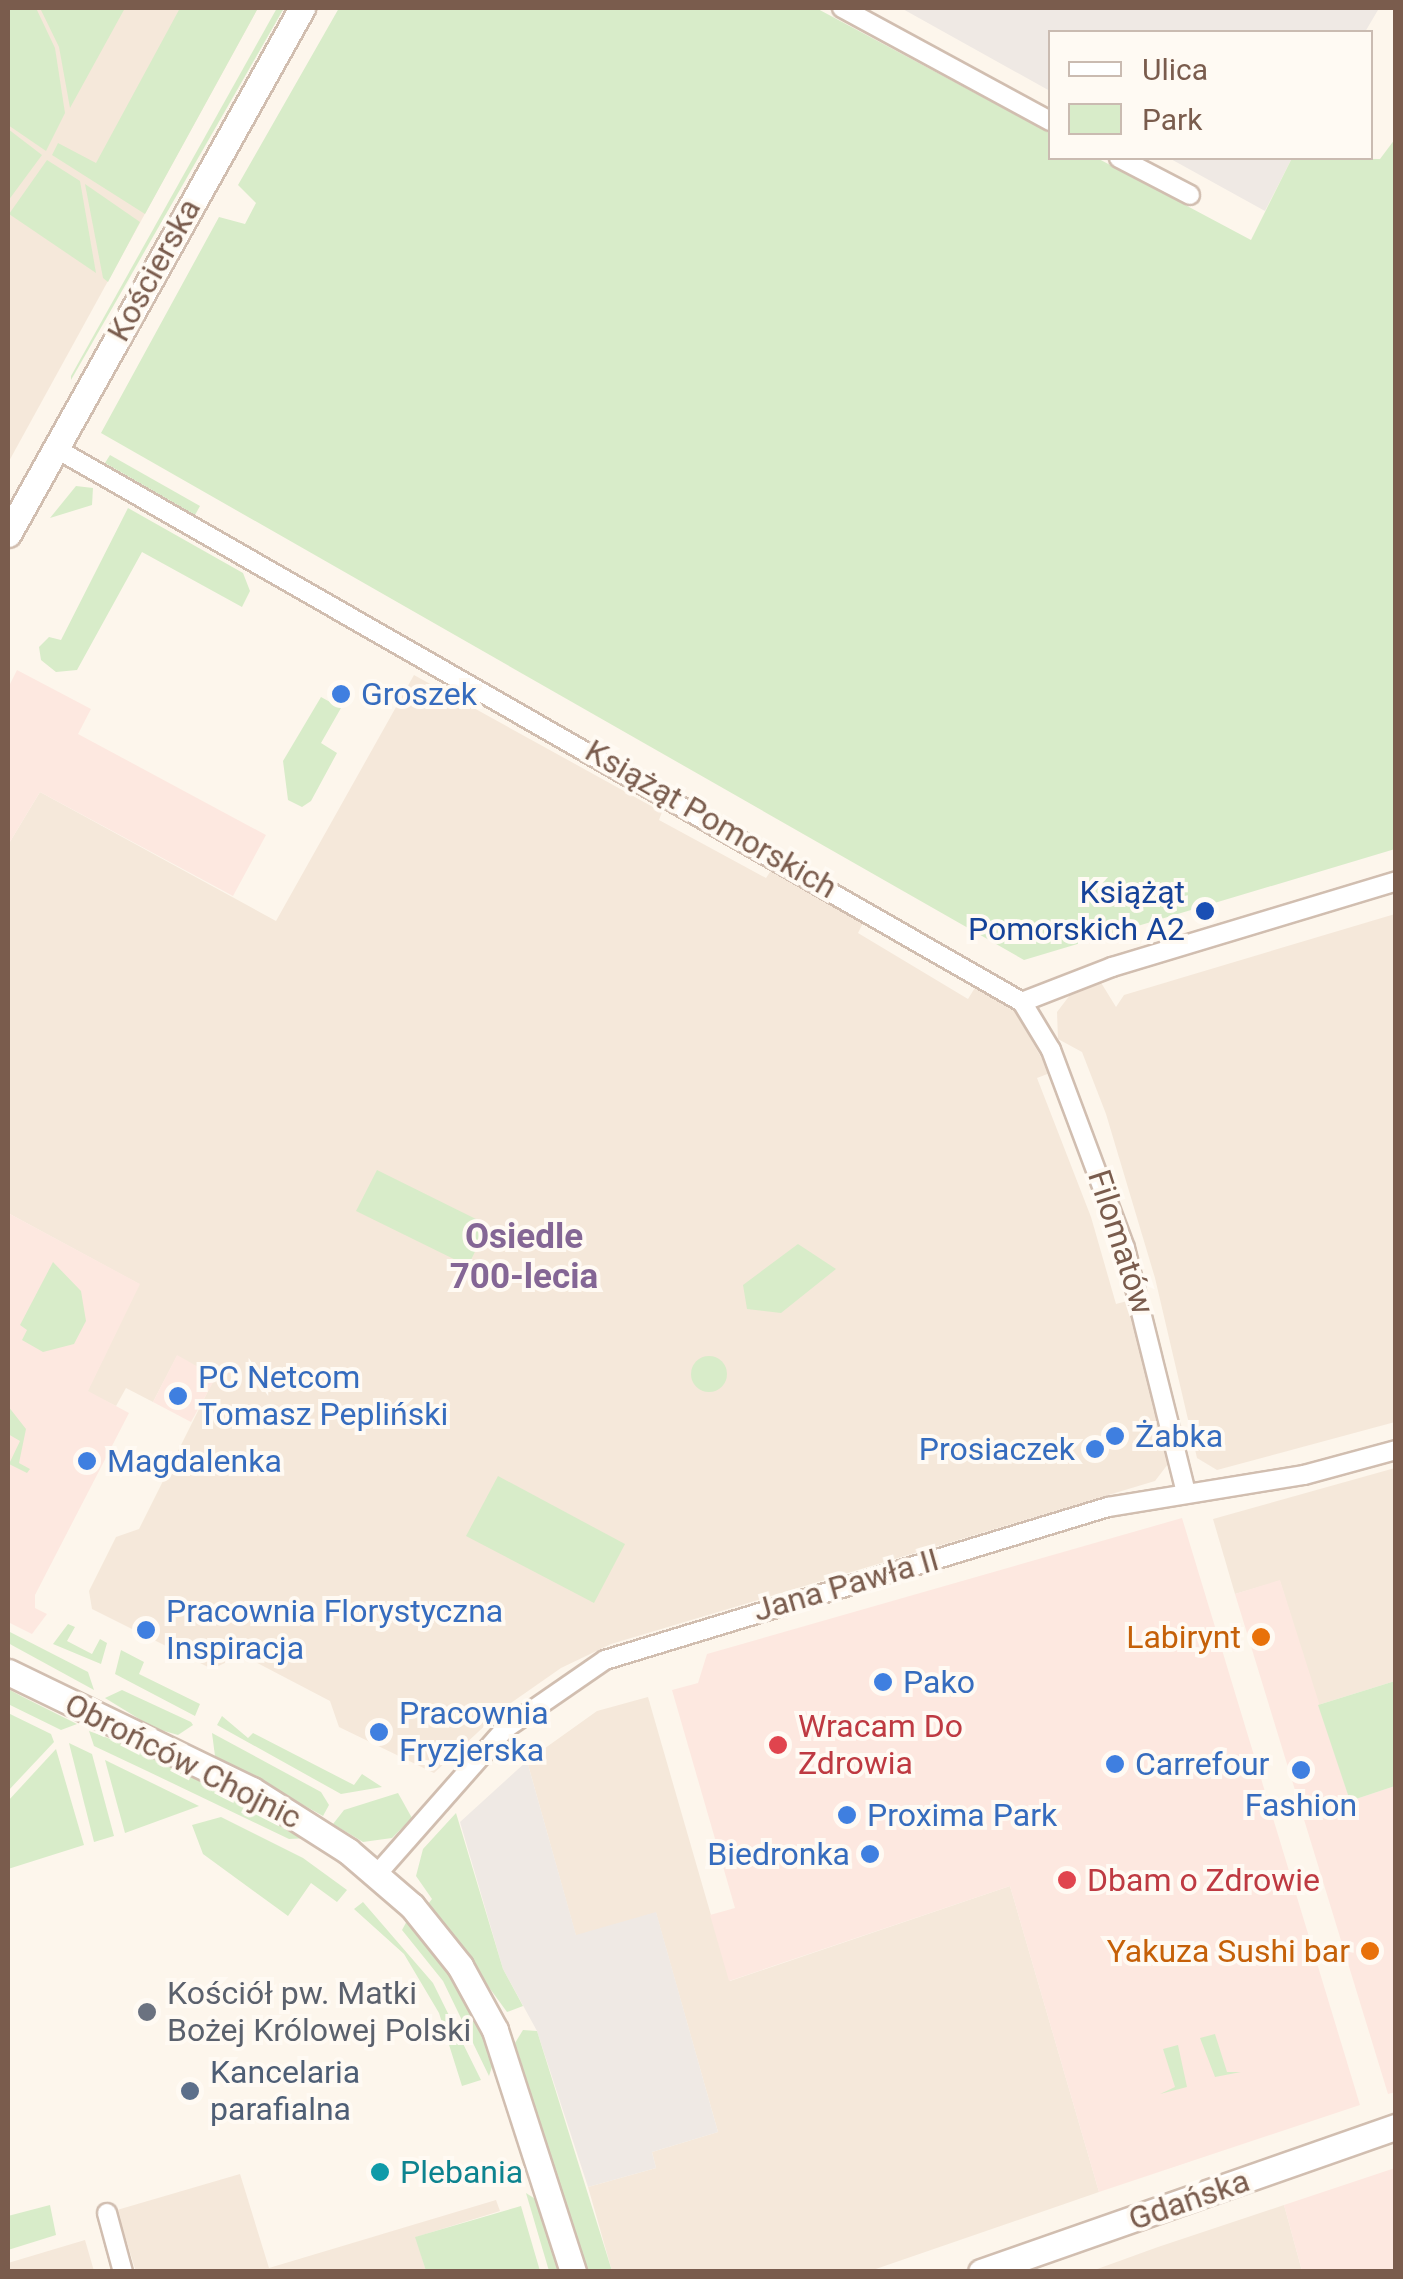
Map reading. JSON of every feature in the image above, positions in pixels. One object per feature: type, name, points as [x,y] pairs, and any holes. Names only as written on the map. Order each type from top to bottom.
[{"type":"main road","name":"Kościerska","points":[[8,534],[302,8]]},
{"type":"main road","name":"Obrońców Chojnic","points":[[8,1672],[252,1790],[378,1873],[450,1950],[494,2026],[573,2272]]},
{"type":"main road","name":"Gdańska","points":[[994,2269],[1396,2127]]},
{"type":"street","points":[[842,8],[1048,119]]},
{"type":"street","points":[[1123,160],[1190,195]]},
{"type":"street","name":"Książąt Pomorskich","points":[[55,448],[1022,1002]]},
{"type":"street","points":[[1022,1002],[1112,967],[1396,881]]},
{"type":"street","name":"Filomatów","points":[[1022,1002],[1051,1050],[1125,1248],[1186,1493]]},
{"type":"street","name":"Jana Pawła II","points":[[378,1873],[505,1729],[605,1660],[1072,1517],[1186,1493],[1304,1475],[1396,1450]]},
{"type":"street","points":[[106,2212],[123,2272]]},
{"type":"shaded area","points":[[8,8],[258,8],[8,463]]},
{"type":"shaded area","points":[[901,8],[1378,10],[1366,30],[1048,30],[1048,90]]},
{"type":"shaded area","points":[[1173,160],[1291,160],[1265,211]]},
{"type":"shaded area","points":[[17,670],[91,709],[78,734],[266,835],[233,896],[40,792],[8,845],[8,688]]},
{"type":"shaded area","points":[[414,675],[662,812],[659,820],[766,878],[774,866],[864,921],[858,933],[968,999],[976,986],[1012,1006],[1050,1073],[1037,1078],[1091,1217],[1116,1304],[1131,1300],[1168,1464],[1155,1481],[611,1644],[561,1668],[505,1707],[434,1773],[339,1727],[330,1701],[242,1655],[212,1669],[92,1609],[89,1591],[116,1537],[139,1529],[215,1377],[177,1356],[153,1402],[126,1388],[116,1406],[87,1392],[139,1284],[8,1213],[8,845],[40,792],[276,921]]},
{"type":"shaded area","points":[[1395,914],[1395,1422],[1217,1470],[1197,1458],[1155,1278],[1106,1114],[1082,1052],[1058,1039],[1057,1012],[1070,995],[1100,981],[1116,1007],[1124,995]]},
{"type":"shaded area","points":[[8,1213],[140,1284],[88,1391],[129,1413],[35,1595],[35,1608],[47,1614],[32,1634],[8,1622]]},
{"type":"shaded area","points":[[177,1355],[216,1377],[191,1422],[153,1402]]},
{"type":"shaded area","points":[[1395,1468],[1395,1681],[1318,1705],[1280,1581],[1235,1594],[1213,1519]]},
{"type":"shaded area","points":[[1182,1518],[1360,2105],[1099,2192],[1010,1886],[729,1981],[710,1915],[735,1908],[672,1690],[698,1683],[707,1654]]},
{"type":"shaded area","points":[[1280,1580],[1350,1801],[1395,1786],[1396,2092],[1388,2094],[1235,1594]]},
{"type":"shaded area","points":[[648,1697],[730,1981],[1010,1886],[1099,2192],[870,2271],[612,2271],[588,2187],[656,2168],[652,2152],[718,2132],[656,1913],[576,1936],[527,1761],[597,1711]]},
{"type":"shaded area","points":[[527,1761],[576,1935],[656,1912],[718,2132],[652,2152],[656,2168],[588,2187],[537,2031],[503,1969],[460,1822]]},
{"type":"shaded area","points":[[1395,2168],[1395,2271],[1302,2271],[1284,2205]]},
{"type":"shaded area","points":[[240,2174],[269,2268],[496,2200],[500,2211],[416,2237],[426,2271],[136,2272],[117,2210]]},
{"type":"shaded area","points":[[1284,2205],[1302,2271],[1089,2272],[1158,2247]]},
{"type":"shaded area","points":[[85,2240],[94,2271],[8,2271],[8,2263]]},
{"type":"green space","points":[[8,8],[36,8],[55,48],[65,113],[46,151],[8,125]]},
{"type":"green space","points":[[40,8],[125,8],[70,108],[59,47]]},
{"type":"green space","points":[[180,8],[258,8],[145,214],[52,155],[58,143],[96,163]]},
{"type":"green space","points":[[277,8],[284,8],[71,380],[71,376]]},
{"type":"green space","points":[[339,8],[816,8],[1048,132],[1048,160],[1101,160],[1251,240],[1291,160],[1380,159],[1395,139],[1395,849],[1024,960],[101,433],[219,217],[245,224],[256,203],[238,185]]},
{"type":"green space","points":[[8,129],[42,155],[8,201]]},
{"type":"green space","points":[[47,160],[80,181],[96,273],[9,214]]},
{"type":"green space","points":[[85,184],[140,222],[108,282],[103,278]]},
{"type":"green space","points":[[110,455],[200,506],[195,515],[105,463]]},
{"type":"green space","points":[[76,486],[93,488],[92,505],[50,518]]},
{"type":"green space","points":[[128,508],[243,573],[250,591],[242,607],[142,552],[77,670],[56,672],[41,660],[39,647],[49,637],[61,640]]},
{"type":"green space","points":[[321,697],[341,708],[321,743],[337,753],[311,801],[302,807],[288,800],[283,761]]},
{"type":"green space","points":[[377,1170],[488,1225],[468,1266],[356,1211]]},
{"type":"green space","points":[[798,1244],[836,1269],[781,1313],[747,1309],[743,1285]]},
{"type":"green space","points":[[53,1262],[81,1291],[86,1321],[74,1344],[43,1352],[22,1340],[27,1330],[20,1325]]},
{"type":"green space","points":[[709,1356],[722,1361],[727,1374],[722,1387],[709,1392],[696,1387],[691,1374],[696,1361]]},
{"type":"green space","points":[[8,1406],[26,1429],[19,1463],[30,1469],[27,1473],[9,1464],[20,1441],[8,1434]]},
{"type":"green space","points":[[498,1476],[625,1544],[594,1603],[466,1536]]},
{"type":"green space","points":[[68,1624],[75,1627],[67,1641],[92,1654],[100,1639],[107,1643],[101,1664],[53,1644]]},
{"type":"green space","points":[[8,1631],[88,1672],[94,1690],[8,1643]]},
{"type":"green space","points":[[121,1650],[144,1662],[139,1674],[200,1704],[195,1716],[115,1674]]},
{"type":"green space","points":[[1395,1681],[1395,1786],[1350,1801],[1318,1705]]},
{"type":"green space","points":[[8,1689],[77,1724],[61,1730],[8,1704]]},
{"type":"green space","points":[[122,1690],[193,1725],[178,1735],[154,1728],[105,1698]]},
{"type":"green space","points":[[8,1713],[51,1734],[54,1742],[8,1791]]},
{"type":"green space","points":[[222,1716],[248,1738],[253,1733],[354,1785],[362,1774],[382,1787],[341,1794],[217,1725]]},
{"type":"green space","points":[[89,1731],[156,1756],[310,1838],[289,1839],[94,1746]]},
{"type":"green space","points":[[212,1733],[321,1792],[329,1805],[323,1816],[215,1756]]},
{"type":"green space","points":[[69,1743],[92,1754],[114,1836],[94,1842]]},
{"type":"green space","points":[[56,1749],[84,1845],[8,1869],[8,1801]]},
{"type":"green space","points":[[105,1760],[199,1806],[125,1833]]},
{"type":"green space","points":[[398,1793],[412,1818],[392,1838],[363,1842],[333,1824],[344,1810]]},
{"type":"green space","points":[[456,1813],[503,1969],[523,2006],[507,2012],[428,1904],[432,1899],[416,1876],[423,1849]]},
{"type":"green space","points":[[221,1817],[303,1858],[347,1890],[337,1902],[311,1883],[288,1916],[203,1854],[192,1825]]},
{"type":"green space","points":[[363,1902],[433,1983],[481,2080],[462,2086],[439,2013],[404,1954],[354,1909]]},
{"type":"green space","points":[[408,1919],[465,1997],[494,2061],[489,2076],[443,1981],[402,1930]]},
{"type":"green space","points":[[523,2030],[537,2031],[612,2271],[587,2271],[515,2043]]},
{"type":"green space","points":[[1215,2034],[1227,2072],[1241,2072],[1215,2077],[1200,2038]]},
{"type":"green space","points":[[1178,2045],[1187,2087],[1160,2094],[1175,2087],[1163,2049]]},
{"type":"green space","points":[[526,2193],[540,2202],[561,2271],[549,2271]]},
{"type":"green space","points":[[50,2205],[56,2235],[8,2250],[8,2216]]},
{"type":"green space","points":[[521,2206],[540,2271],[426,2271],[415,2237]]},
{"type":"place","name":"Groszek","points":[[341,694]]},
{"type":"place","name":"Książąt Pomorskich A2","points":[[1205,911]]},
{"type":"place","name":"PC Netcom Tomasz Pepliński","points":[[178,1396]]},
{"type":"place","name":"Żabka","points":[[1115,1436]]},
{"type":"place","name":"Prosiaczek","points":[[1095,1449]]},
{"type":"place","name":"Magdalenka","points":[[87,1461]]},
{"type":"place","name":"Pracownia Florystyczna Inspiracja","points":[[146,1630]]},
{"type":"place","name":"Labirynt","points":[[1261,1637]]},
{"type":"place","name":"Pako","points":[[883,1682]]},
{"type":"place","name":"Pracownia Fryzjerska","points":[[379,1732]]},
{"type":"place","name":"Wracam Do Zdrowia","points":[[778,1745]]},
{"type":"place","name":"Carrefour","points":[[1115,1764]]},
{"type":"place","name":"Fashion","points":[[1301,1770]]},
{"type":"place","name":"Proxima Park","points":[[847,1815]]},
{"type":"place","name":"Biedronka","points":[[870,1854]]},
{"type":"place","name":"Dbam o Zdrowie","points":[[1067,1880]]},
{"type":"place","name":"Yakuza Sushi bar","points":[[1370,1951]]},
{"type":"place","name":"Kościół pw. Matki Bożej Królowej Polski","points":[[147,2012]]},
{"type":"place","name":"Kancelaria parafialna","points":[[190,2091]]},
{"type":"place","name":"Plebania","points":[[380,2172]]},
{"type":"district","name":"Osiedle 700-lecia","points":[[524,1257]]}]
